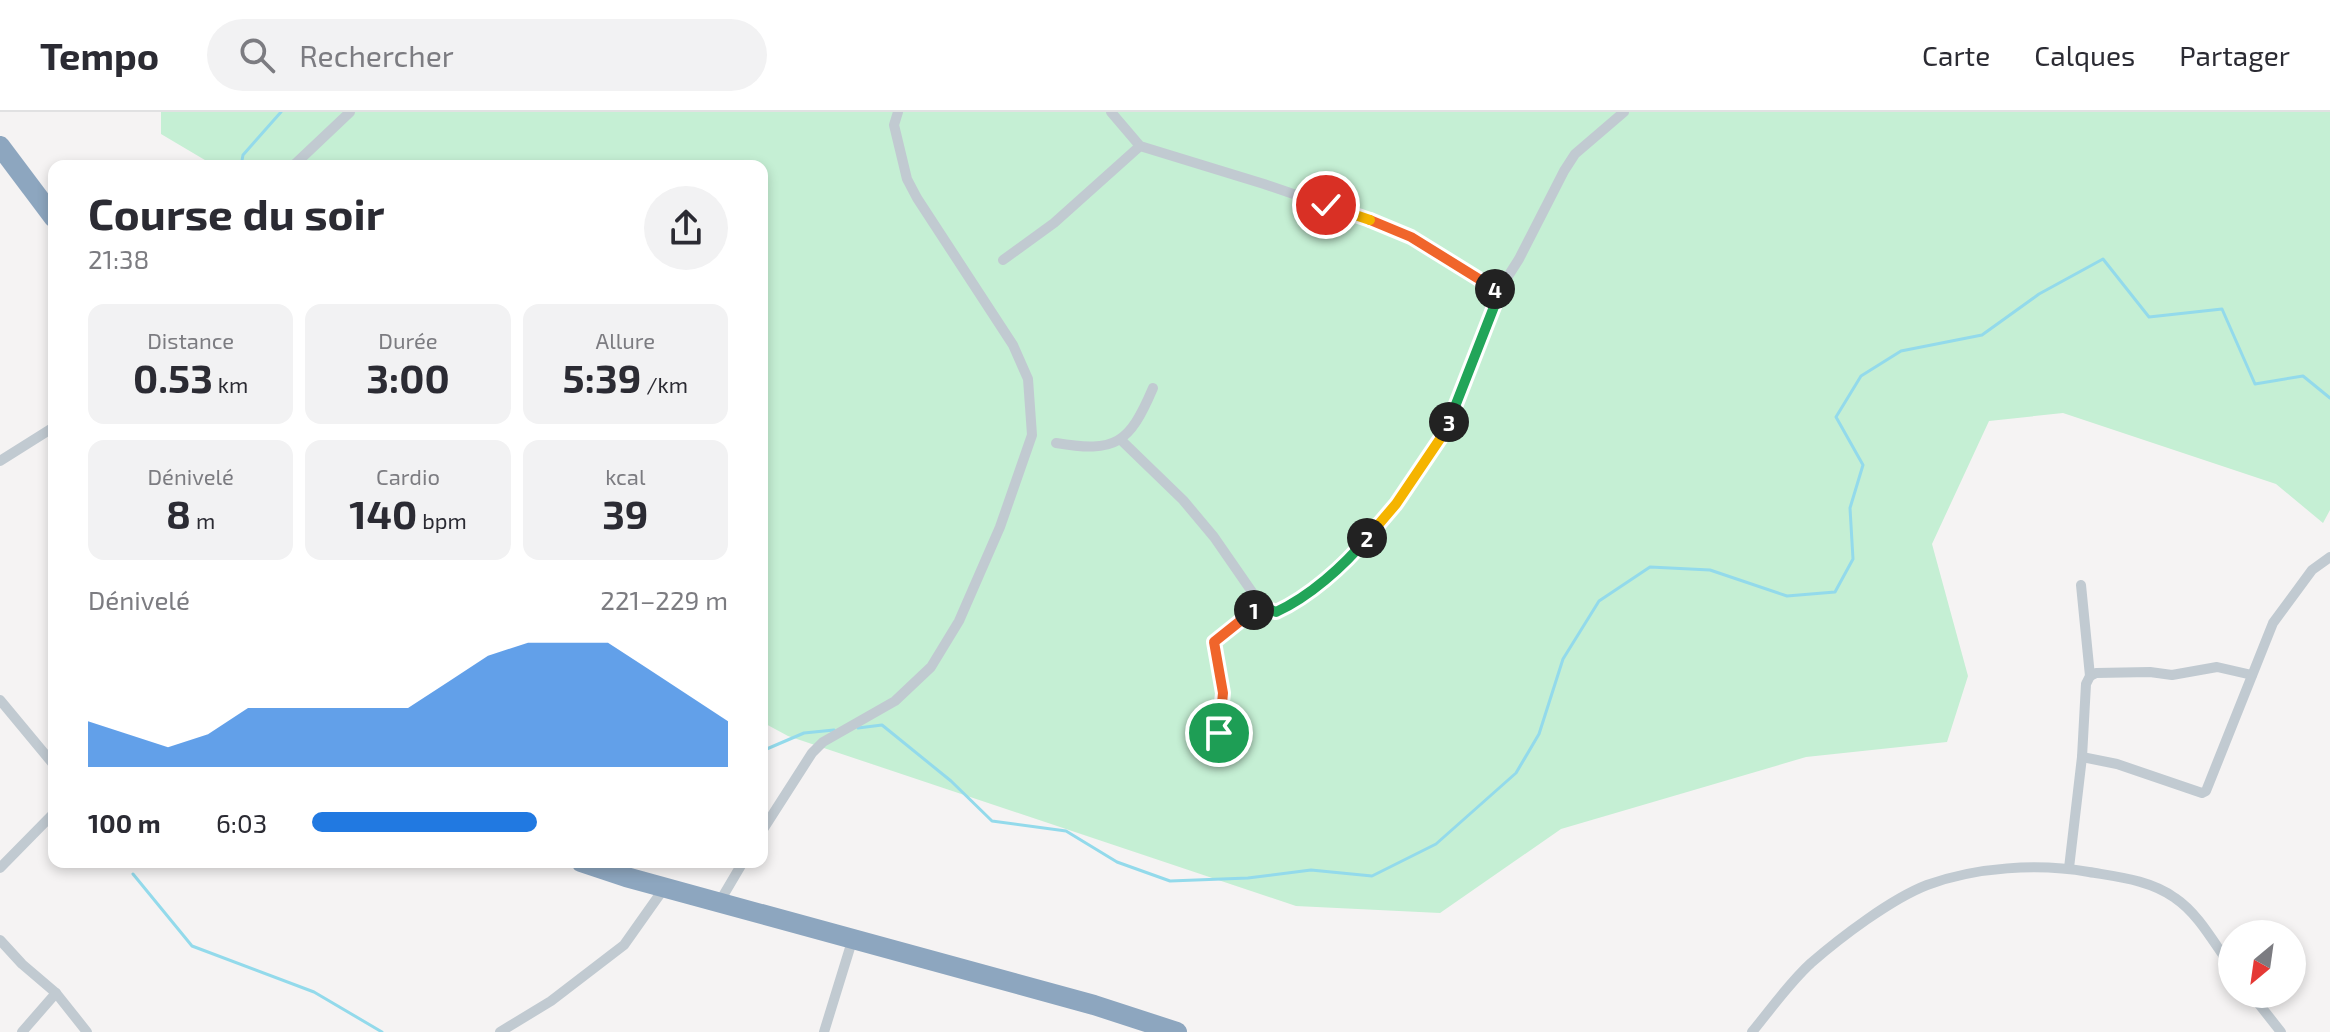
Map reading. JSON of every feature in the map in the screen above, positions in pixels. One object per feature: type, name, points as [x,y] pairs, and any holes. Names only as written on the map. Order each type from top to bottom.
[{"type":"highway","points":[[0,146],[48,210]]},
{"type":"highway","points":[[601,868],[1094,1005],[1177,1032]]},
{"type":"street","points":[[299,160],[350,112]]},
{"type":"street","points":[[768,822],[812,753],[823,742],[895,701],[931,667],[959,621],[1000,527],[1032,435],[1028,379],[1013,345],[907,179],[894,125],[898,112]]},
{"type":"street","points":[[1111,112],[1140,146],[1387,226],[1411,237],[1498,292]]},
{"type":"street","points":[[1121,440],[1183,500],[1214,537],[1259,605],[1276,612],[1314,588],[1358,549],[1396,504],[1444,433],[1498,292],[1575,154],[1624,112]]},
{"type":"street","points":[[1003,260],[1054,223],[1140,146]]},
{"type":"street","points":[[1056,443],[1088,448],[1121,440],[1142,414],[1153,388]]},
{"type":"street","points":[[0,461],[48,431]]},
{"type":"street","points":[[2082,757],[2117,764],[2202,793],[2206,791],[2273,623],[2312,570],[2330,557]]},
{"type":"street","points":[[2069,868],[2082,757],[2086,684],[2090,676],[2081,585]]},
{"type":"street","points":[[1219,733],[1223,693],[1214,642],[1259,605]]},
{"type":"street","points":[[2090,676],[2096,673],[2150,672],[2172,675],[2217,667],[2252,675]]},
{"type":"street","points":[[0,700],[48,758]]},
{"type":"street","points":[[0,868],[48,819]]},
{"type":"street","points":[[720,901],[739,868]]},
{"type":"street","points":[[1752,1032],[1811,963],[1897,900],[1927,885],[1964,875],[2007,869],[2069,868],[2130,879],[2156,887],[2174,897],[2188,909],[2218,949]]},
{"type":"street","points":[[500,1032],[551,1001],[624,945],[665,887]]},
{"type":"street","points":[[824,1032],[853,938]]},
{"type":"street","points":[[0,940],[56,993],[87,1032]]},
{"type":"street","points":[[22,1032],[56,993]]},
{"type":"street","points":[[2262,1008],[2281,1032]]},
{"type":"green space","points":[[161,112],[2330,112],[2330,510],[2323,523],[2276,484],[2063,413],[1989,421],[1932,544],[1968,676],[1947,742],[1806,757],[1561,829],[1440,913],[1296,906],[788,736],[768,725],[768,160],[205,160],[161,134]]},
{"type":"waterway","points":[[242,160],[243,155],[281,112]]},
{"type":"waterway","points":[[858,728],[882,725],[951,781],[992,821],[1066,831],[1117,862],[1170,881],[1248,878],[1311,870],[1372,876],[1436,844],[1516,773],[1539,734],[1563,659],[1599,601],[1650,567],[1710,570],[1787,596],[1835,592],[1853,559],[1850,508],[1863,465],[1836,417],[1861,376],[1901,351],[1982,335],[2039,294],[2103,259],[2149,317],[2222,309],[2255,384],[2303,376],[2330,398]]},
{"type":"waterway","points":[[768,748],[804,733],[834,730]]},
{"type":"waterway","points":[[133,874],[192,946],[314,992],[382,1032]]},
{"type":"route","points":[[1219,733],[1223,693],[1214,642],[1259,605],[1276,612],[1314,588],[1358,549],[1396,504],[1444,433],[1497,299],[1495,289],[1411,237],[1326,205]]}]
